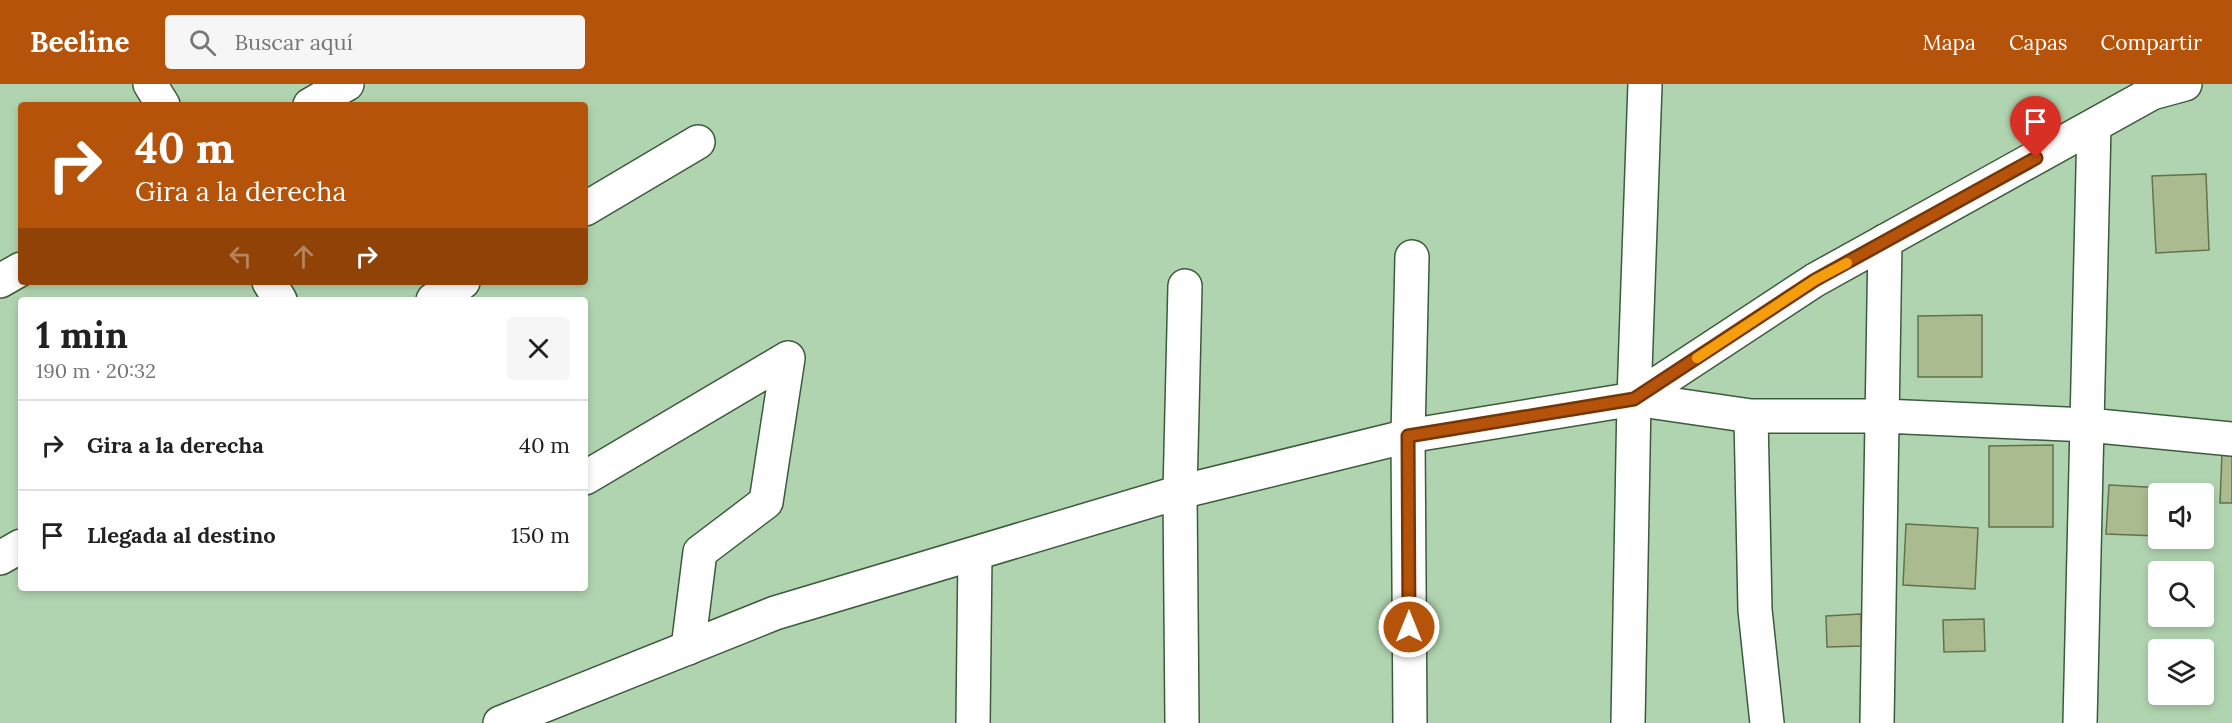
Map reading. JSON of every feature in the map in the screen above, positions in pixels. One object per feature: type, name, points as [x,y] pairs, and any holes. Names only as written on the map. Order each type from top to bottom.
[{"type":"street","points":[[150,84],[161,102]]},
{"type":"street","points":[[315,102],[347,84]]},
{"type":"street","points":[[1628,723],[1634,399],[1645,84]]},
{"type":"street","points":[[1634,399],[1815,280],[2152,93],[2185,84]]},
{"type":"street","points":[[2080,723],[2094,126]]},
{"type":"street","points":[[588,207],[698,142]]},
{"type":"street","points":[[1876,723],[1886,241]]},
{"type":"street","points":[[1410,723],[1408,436],[1412,257]]},
{"type":"street","points":[[0,281],[18,271]]},
{"type":"street","points":[[438,297],[458,285]]},
{"type":"street","points":[[1182,723],[1180,492],[1185,286]]},
{"type":"street","points":[[588,476],[788,358],[766,502],[700,552],[688,648]]},
{"type":"street","points":[[500,723],[775,613],[1180,492],[1408,436],[1634,399],[1751,416],[1882,416],[2088,425],[2232,439]]},
{"type":"street","points":[[1751,416],[1755,610],[1767,723]]},
{"type":"street","points":[[0,558],[18,548]]},
{"type":"street","points":[[973,723],[975,554]]},
{"type":"building","points":[[2206,174],[2209,250],[2156,253],[2152,176]]},
{"type":"building","points":[[1982,315],[1982,377],[1918,377],[1918,316]]},
{"type":"building","points":[[2053,445],[2053,527],[1989,527],[1989,446]]},
{"type":"building","points":[[2222,453],[2232,453],[2232,503],[2220,503]]},
{"type":"building","points":[[2109,485],[2148,487],[2148,536],[2106,534]]},
{"type":"building","points":[[1906,524],[1978,528],[1975,589],[1903,585]]},
{"type":"building","points":[[1861,614],[1862,646],[1827,647],[1826,616]]},
{"type":"building","points":[[1984,619],[1985,651],[1944,652],[1943,620]]},
{"type":"slow traffic","points":[[1697,358],[1815,280],[1847,263]]},
{"type":"route","points":[[1409,627],[1408,436],[1634,399],[1815,280],[2036,158]]}]
